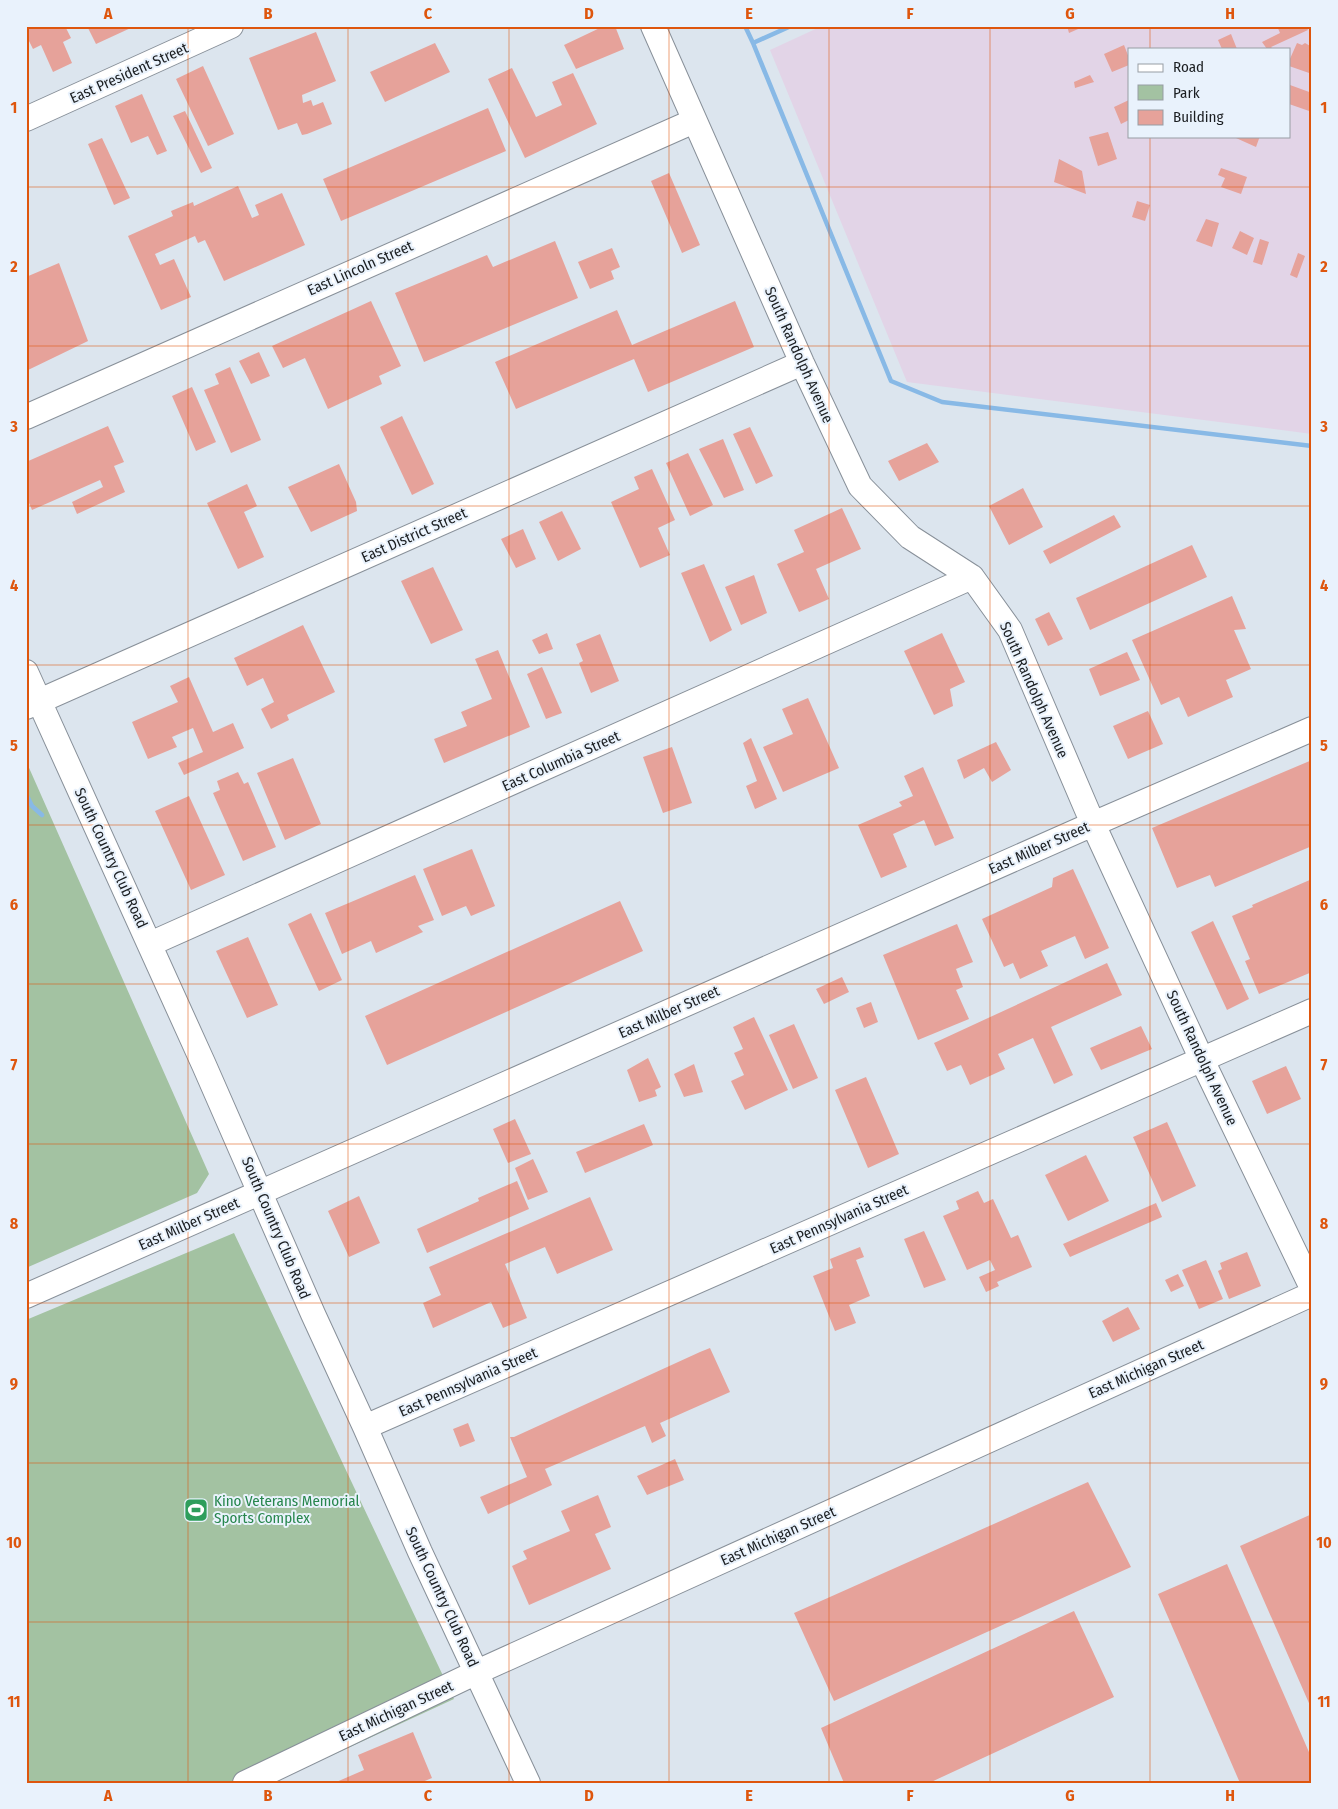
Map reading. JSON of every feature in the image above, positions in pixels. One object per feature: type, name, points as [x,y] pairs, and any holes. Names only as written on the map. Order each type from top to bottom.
[{"type":"street","name":"East President Street","points":[[26,119],[231,26]]},
{"type":"street","name":"South Randolph Avenue","points":[[653,26],[802,362],[860,486],[910,537],[972,577],[1010,630],[1093,824],[1202,1060],[1312,1288]]},
{"type":"street","name":"East Lincoln Street","points":[[26,416],[694,120]]},
{"type":"street","name":"East District Street","points":[[33,704],[802,362]]},
{"type":"street","name":"East Columbia Street","points":[[150,944],[972,577]]},
{"type":"street","name":"South Country Club Road","points":[[26,672],[33,704],[150,944],[420,1552],[528,1783]]},
{"type":"street","name":"East Milber Street","points":[[26,1296],[1312,729]]},
{"type":"street","name":"East Pennsylvania Street","points":[[365,1427],[1312,1011]]},
{"type":"street","name":"East Michigan Street","points":[[246,1783],[477,1672],[1312,1294]]},
{"type":"shaded area","points":[[822,26],[1312,26],[1312,434],[907,382],[770,50]]},
{"type":"green space","points":[[26,761],[209,1174],[197,1193],[26,1268]]},
{"type":"green space","name":"Kino Veterans Memorial Sports Complex","points":[[234,1233],[454,1699],[272,1783],[26,1783],[26,1320]]},
{"type":"building","points":[[26,26],[65,26],[71,38],[63,42],[72,63],[53,72],[41,45],[33,49],[26,35]]},
{"type":"building","points":[[87,26],[135,26],[96,44]]},
{"type":"building","points":[[604,26],[615,26],[624,49],[576,69],[564,45]]},
{"type":"building","points":[[1067,26],[1085,26],[1069,33]]},
{"type":"building","points":[[1277,26],[1306,26],[1308,30],[1272,48],[1266,48],[1262,42],[1280,33]]},
{"type":"building","points":[[316,32],[336,81],[302,95],[303,103],[311,100],[313,106],[323,102],[332,124],[302,135],[297,123],[278,130],[249,58]]},
{"type":"building","points":[[1231,34],[1237,48],[1222,48],[1218,40]]},
{"type":"building","points":[[435,43],[450,72],[385,102],[370,72]]},
{"type":"building","points":[[1297,43],[1302,45],[1305,43],[1312,47],[1312,74],[1290,66],[1290,59]]},
{"type":"building","points":[[1124,45],[1128,55],[1128,65],[1112,72],[1104,54]]},
{"type":"building","points":[[203,66],[234,134],[208,146],[176,79]]},
{"type":"building","points":[[512,68],[536,117],[562,105],[552,82],[573,73],[597,124],[525,158],[488,79]]},
{"type":"building","points":[[1090,75],[1094,82],[1075,88],[1074,82]]},
{"type":"building","points":[[1290,85],[1312,93],[1312,112],[1290,104]]},
{"type":"building","points":[[142,94],[167,151],[157,155],[148,136],[131,143],[115,106]]},
{"type":"building","points":[[1128,100],[1128,120],[1121,124],[1114,107]]},
{"type":"building","points":[[488,108],[506,151],[341,221],[323,179]]},
{"type":"building","points":[[185,111],[212,168],[201,173],[173,116]]},
{"type":"building","points":[[1108,132],[1117,159],[1098,166],[1089,137]]},
{"type":"building","points":[[102,138],[130,198],[114,205],[88,144]]},
{"type":"building","points":[[1236,138],[1259,138],[1256,147]]},
{"type":"building","points":[[1059,159],[1082,171],[1086,194],[1054,182]]},
{"type":"building","points":[[1221,168],[1247,177],[1241,194],[1221,187],[1225,178],[1218,175]]},
{"type":"building","points":[[669,173],[700,245],[682,253],[651,181]]},
{"type":"building","points":[[238,186],[252,218],[259,215],[255,205],[282,193],[305,245],[224,281],[205,240],[198,243],[195,236],[155,254],[160,265],[174,259],[191,297],[161,310],[128,236],[173,216],[171,211],[193,202],[194,206]]},
{"type":"building","points":[[1137,201],[1150,205],[1145,221],[1132,217]]},
{"type":"building","points":[[1206,219],[1219,223],[1212,247],[1196,241]]},
{"type":"building","points":[[1240,231],[1254,238],[1247,255],[1232,248]]},
{"type":"building","points":[[1260,239],[1269,242],[1262,265],[1253,262]]},
{"type":"building","points":[[555,241],[578,298],[424,362],[395,293],[487,255],[493,267]]},
{"type":"building","points":[[612,248],[620,267],[611,271],[614,279],[590,289],[578,262]]},
{"type":"building","points":[[1298,253],[1305,256],[1297,278],[1290,275]]},
{"type":"building","points":[[59,263],[88,341],[26,371],[26,277]]},
{"type":"building","points":[[371,301],[401,366],[379,376],[382,384],[328,409],[305,358],[283,368],[272,346]]},
{"type":"building","points":[[735,301],[754,347],[648,392],[634,359],[516,409],[495,362],[617,310],[632,345]]},
{"type":"building","points":[[259,352],[270,376],[251,384],[239,361]]},
{"type":"building","points":[[230,367],[261,440],[231,453],[204,390],[219,384],[215,374]]},
{"type":"building","points":[[192,387],[216,442],[196,451],[172,396]]},
{"type":"building","points":[[402,416],[434,484],[412,495],[380,427]]},
{"type":"building","points":[[108,426],[124,462],[114,466],[125,492],[77,514],[72,502],[103,487],[100,480],[32,510],[26,496],[26,462]]},
{"type":"building","points":[[750,427],[773,476],[756,484],[733,434]]},
{"type":"building","points":[[723,439],[744,490],[724,498],[699,449]]},
{"type":"building","points":[[927,443],[939,462],[899,481],[888,461]]},
{"type":"building","points":[[688,453],[713,505],[690,516],[666,463]]},
{"type":"building","points":[[339,464],[356,502],[357,511],[311,532],[288,487]]},
{"type":"building","points":[[652,469],[675,520],[658,528],[670,555],[640,568],[611,502],[639,489],[634,477]]},
{"type":"building","points":[[247,484],[257,506],[244,512],[264,557],[238,569],[207,503]]},
{"type":"building","points":[[1023,488],[1043,527],[1009,545],[989,506]]},
{"type":"building","points":[[842,508],[861,549],[816,569],[829,599],[799,612],[777,564],[804,552],[794,530]]},
{"type":"building","points":[[562,511],[581,549],[558,561],[539,522]]},
{"type":"building","points":[[1114,515],[1121,527],[1050,564],[1043,551]]},
{"type":"building","points":[[523,529],[536,559],[516,568],[501,539]]},
{"type":"building","points":[[1192,545],[1207,577],[1090,630],[1076,598]]},
{"type":"building","points":[[704,564],[732,630],[710,642],[681,573]]},
{"type":"building","points":[[433,567],[463,630],[431,644],[401,581]]},
{"type":"building","points":[[754,575],[767,613],[741,625],[725,587]]},
{"type":"building","points":[[1232,596],[1246,629],[1234,630],[1251,669],[1226,680],[1233,697],[1188,717],[1179,697],[1161,705],[1132,640]]},
{"type":"building","points":[[1049,612],[1063,639],[1048,646],[1035,619]]},
{"type":"building","points":[[303,625],[335,692],[287,715],[289,720],[271,729],[261,709],[274,702],[263,678],[247,686],[234,658]]},
{"type":"building","points":[[547,633],[553,649],[539,654],[532,640]]},
{"type":"building","points":[[942,633],[965,682],[950,689],[953,706],[934,715],[904,651]]},
{"type":"building","points":[[600,634],[619,681],[591,693],[579,663],[583,661],[576,644]]},
{"type":"building","points":[[498,650],[530,727],[444,763],[434,739],[467,726],[461,712],[492,699],[475,659]]},
{"type":"building","points":[[1127,652],[1140,680],[1100,696],[1089,669]]},
{"type":"building","points":[[542,667],[562,713],[546,719],[527,674]]},
{"type":"building","points":[[189,677],[213,732],[233,723],[244,748],[184,775],[178,763],[203,752],[193,728],[172,737],[177,747],[148,759],[132,722],[178,702],[170,686]]},
{"type":"building","points":[[808,698],[839,768],[783,792],[763,747],[793,734],[782,709]]},
{"type":"building","points":[[1148,711],[1163,744],[1128,759],[1113,726]]},
{"type":"building","points":[[751,738],[777,799],[755,809],[746,786],[757,781],[743,743]]},
{"type":"building","points":[[996,742],[1011,770],[992,782],[984,768],[964,779],[957,760]]},
{"type":"building","points":[[672,747],[692,803],[663,813],[643,757]]},
{"type":"building","points":[[293,758],[321,824],[285,840],[257,773]]},
{"type":"building","points":[[1312,760],[1312,846],[1215,887],[1210,875],[1177,888],[1152,828]]},
{"type":"building","points":[[923,767],[954,838],[935,846],[924,820],[893,834],[907,867],[881,878],[858,825],[902,806],[899,802],[913,796],[904,776]]},
{"type":"building","points":[[238,772],[244,784],[248,782],[276,847],[243,861],[213,793],[220,790],[217,781]]},
{"type":"building","points":[[189,796],[225,875],[191,890],[155,811]]},
{"type":"building","points":[[472,849],[495,906],[471,916],[466,906],[442,916],[423,869]]},
{"type":"building","points":[[1073,869],[1109,948],[1085,959],[1075,936],[1041,951],[1048,966],[1020,979],[1013,963],[1004,967],[982,919],[1052,887],[1053,878]]},
{"type":"building","points":[[415,875],[434,920],[418,926],[423,932],[376,953],[371,941],[342,954],[325,913]]},
{"type":"building","points":[[1312,879],[1312,972],[1259,994],[1245,961],[1250,959],[1232,916],[1253,907],[1252,905]]},
{"type":"building","points":[[620,901],[643,951],[387,1065],[365,1016]]},
{"type":"building","points":[[311,913],[342,980],[319,991],[288,924]]},
{"type":"building","points":[[1213,921],[1249,999],[1227,1010],[1191,932]]},
{"type":"building","points":[[957,924],[973,962],[956,969],[963,987],[956,990],[969,1019],[918,1040],[883,955]]},
{"type":"building","points":[[248,937],[278,1005],[247,1018],[216,951]]},
{"type":"building","points":[[1107,963],[1122,995],[1051,1027],[1073,1075],[1054,1084],[1033,1038],[998,1054],[1005,1069],[970,1085],[961,1065],[947,1071],[934,1043]]},
{"type":"building","points":[[842,977],[849,992],[824,1004],[816,989]]},
{"type":"building","points":[[871,1002],[878,1022],[864,1028],[856,1008]]},
{"type":"building","points":[[754,1017],[788,1090],[745,1110],[731,1081],[744,1075],[734,1053],[743,1049],[733,1027]]},
{"type":"building","points":[[794,1024],[818,1078],[793,1089],[769,1035]]},
{"type":"building","points":[[1141,1026],[1152,1049],[1101,1070],[1090,1048]]},
{"type":"building","points":[[648,1058],[661,1087],[655,1090],[657,1096],[639,1102],[627,1070]]},
{"type":"building","points":[[694,1064],[703,1092],[684,1097],[674,1074]]},
{"type":"building","points":[[1286,1066],[1301,1099],[1267,1114],[1252,1081]]},
{"type":"building","points":[[866,1077],[899,1154],[868,1168],[835,1090]]},
{"type":"building","points":[[515,1119],[531,1154],[508,1163],[493,1129]]},
{"type":"building","points":[[1167,1122],[1196,1186],[1162,1202],[1133,1137]]},
{"type":"building","points":[[644,1124],[653,1145],[585,1173],[576,1152]]},
{"type":"building","points":[[1086,1155],[1109,1201],[1068,1221],[1045,1175]]},
{"type":"building","points":[[533,1159],[548,1192],[528,1200],[515,1168]]},
{"type":"building","points":[[517,1181],[529,1209],[427,1253],[417,1229],[479,1201],[478,1198]]},
{"type":"building","points":[[978,1191],[984,1203],[993,1199],[1011,1238],[1018,1235],[1032,1267],[997,1282],[999,1286],[986,1292],[979,1277],[995,1270],[990,1260],[967,1270],[943,1216],[959,1209],[956,1201]]},
{"type":"building","points":[[359,1196],[380,1243],[349,1257],[328,1211]]},
{"type":"building","points":[[590,1197],[613,1250],[557,1274],[545,1247],[505,1264],[527,1318],[503,1328],[491,1302],[433,1328],[423,1303],[441,1295],[429,1267]]},
{"type":"building","points":[[1156,1203],[1162,1217],[1070,1257],[1063,1244]]},
{"type":"building","points":[[924,1231],[946,1280],[924,1288],[904,1239]]},
{"type":"building","points":[[860,1247],[864,1257],[856,1260],[870,1296],[849,1305],[856,1323],[835,1331],[813,1276],[833,1268],[830,1259]]},
{"type":"building","points":[[1247,1252],[1261,1286],[1229,1299],[1218,1271],[1222,1269],[1220,1263]]},
{"type":"building","points":[[1206,1260],[1223,1299],[1199,1309],[1182,1270]]},
{"type":"building","points":[[1178,1274],[1184,1286],[1171,1292],[1165,1280]]},
{"type":"building","points":[[1128,1307],[1140,1329],[1113,1342],[1102,1321]]},
{"type":"building","points":[[710,1348],[730,1392],[660,1423],[666,1436],[652,1443],[645,1426],[545,1469],[552,1485],[488,1514],[480,1497],[527,1477],[510,1437],[514,1437]]},
{"type":"building","points":[[468,1423],[475,1441],[460,1447],[453,1429]]},
{"type":"building","points":[[675,1459],[684,1480],[647,1495],[637,1476]]},
{"type":"building","points":[[1088,1482],[1131,1567],[834,1701],[794,1613]]},
{"type":"building","points":[[598,1495],[611,1527],[595,1534],[611,1569],[529,1605],[512,1566],[527,1559],[523,1551],[570,1531],[561,1511]]},
{"type":"building","points":[[1312,1514],[1312,1710],[1240,1546]]},
{"type":"building","points":[[1227,1564],[1312,1759],[1312,1783],[1240,1783],[1158,1594]]},
{"type":"building","points":[[1074,1611],[1114,1697],[929,1783],[844,1783],[821,1728]]},
{"type":"building","points":[[413,1732],[432,1778],[420,1783],[334,1783],[364,1770],[358,1755]]},
{"type":"waterway","points":[[745,26],[753,43],[791,26]]},
{"type":"waterway","points":[[753,43],[891,381],[942,402],[1312,446]]},
{"type":"waterway","points":[[26,794],[32,806],[42,815]]},
{"type":"place","name":"Kino Veterans Memorial Sports Complex","points":[[196,1510]]}]
